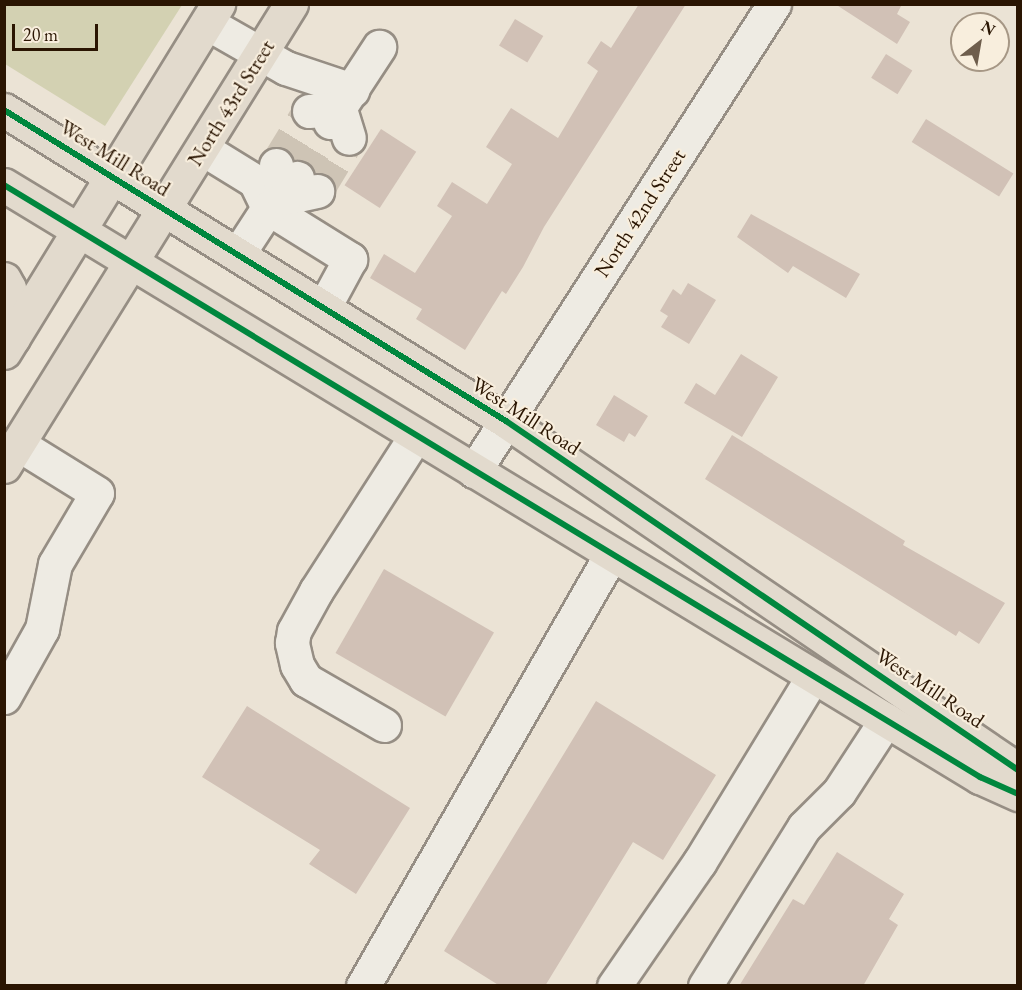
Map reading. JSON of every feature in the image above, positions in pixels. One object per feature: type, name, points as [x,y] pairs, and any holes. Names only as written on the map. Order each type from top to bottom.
[{"type":"main road","name":"North 43rd Street","points":[[11,455],[134,262],[291,4]]},
{"type":"main road","points":[[9,345],[77,229],[213,14]]},
{"type":"main road","name":"West Mill Road","points":[[4,110],[506,421],[1017,770]]},
{"type":"main road","points":[[4,185],[980,777],[1017,794]]},
{"type":"main road","points":[[4,279],[9,288],[9,345]]},
{"type":"street","name":"North 42nd Street","points":[[474,471],[774,4]]},
{"type":"street","points":[[213,14],[336,114],[379,47]]},
{"type":"street","points":[[203,149],[255,181],[288,188],[350,259],[324,308]]},
{"type":"street","points":[[238,254],[288,188]]},
{"type":"street","points":[[384,725],[306,680],[297,665],[292,643],[294,631],[316,591],[416,435]]},
{"type":"street","points":[[4,697],[42,629],[55,564],[97,493],[11,455]]},
{"type":"street","points":[[363,986],[611,554]]},
{"type":"street","points":[[614,986],[705,855],[813,676]]},
{"type":"street","points":[[705,986],[804,827],[839,792],[886,720]]},
{"type":"shaded area","points":[[4,5],[182,5],[105,126],[5,64]]},
{"type":"building","points":[[639,4],[686,4],[544,227],[506,294],[502,291],[465,350],[416,319],[422,309],[370,278],[384,254],[415,273],[452,216],[437,206],[452,182],[487,204],[512,164],[486,147],[511,108],[558,138],[598,71],[587,63],[601,41],[611,48]]},
{"type":"building","points":[[835,4],[902,4],[897,14],[910,22],[897,44]]},
{"type":"building","points":[[515,19],[543,36],[527,63],[499,46]]},
{"type":"building","points":[[886,54],[912,70],[897,94],[871,78]]},
{"type":"building","points":[[926,119],[1013,174],[999,196],[912,142]]},
{"type":"building","points":[[381,129],[416,152],[380,208],[345,185]]},
{"type":"building","points":[[751,214],[860,274],[846,298],[793,266],[788,273],[737,237]]},
{"type":"building","points":[[688,283],[716,300],[689,344],[661,327],[668,316],[660,311],[673,289],[681,295]]},
{"type":"building","points":[[741,354],[778,377],[742,437],[684,403],[696,383],[715,395]]},
{"type":"building","points":[[614,395],[648,416],[635,437],[629,433],[624,442],[596,425]]},
{"type":"building","points":[[732,435],[905,541],[903,545],[1005,603],[979,644],[959,631],[956,636],[705,479]]},
{"type":"building","points":[[384,569],[494,632],[445,717],[336,653]]},
{"type":"building","points":[[596,701],[716,775],[663,860],[633,842],[545,986],[500,986],[444,951]]},
{"type":"building","points":[[247,706],[410,808],[356,894],[309,864],[320,850],[202,777]]},
{"type":"building","points":[[837,852],[904,894],[889,919],[898,925],[863,986],[739,986],[793,899],[804,905]]},
{"type":"tunnel","points":[[276,165],[309,111]]},
{"type":"tunnel","points":[[297,178],[330,122]]},
{"type":"tunnel","points":[[317,191],[349,138]]},
{"type":"cycle path","points":[[4,110],[506,421],[1018,770]]},
{"type":"cycle path","points":[[4,185],[980,777],[1018,794]]}]
